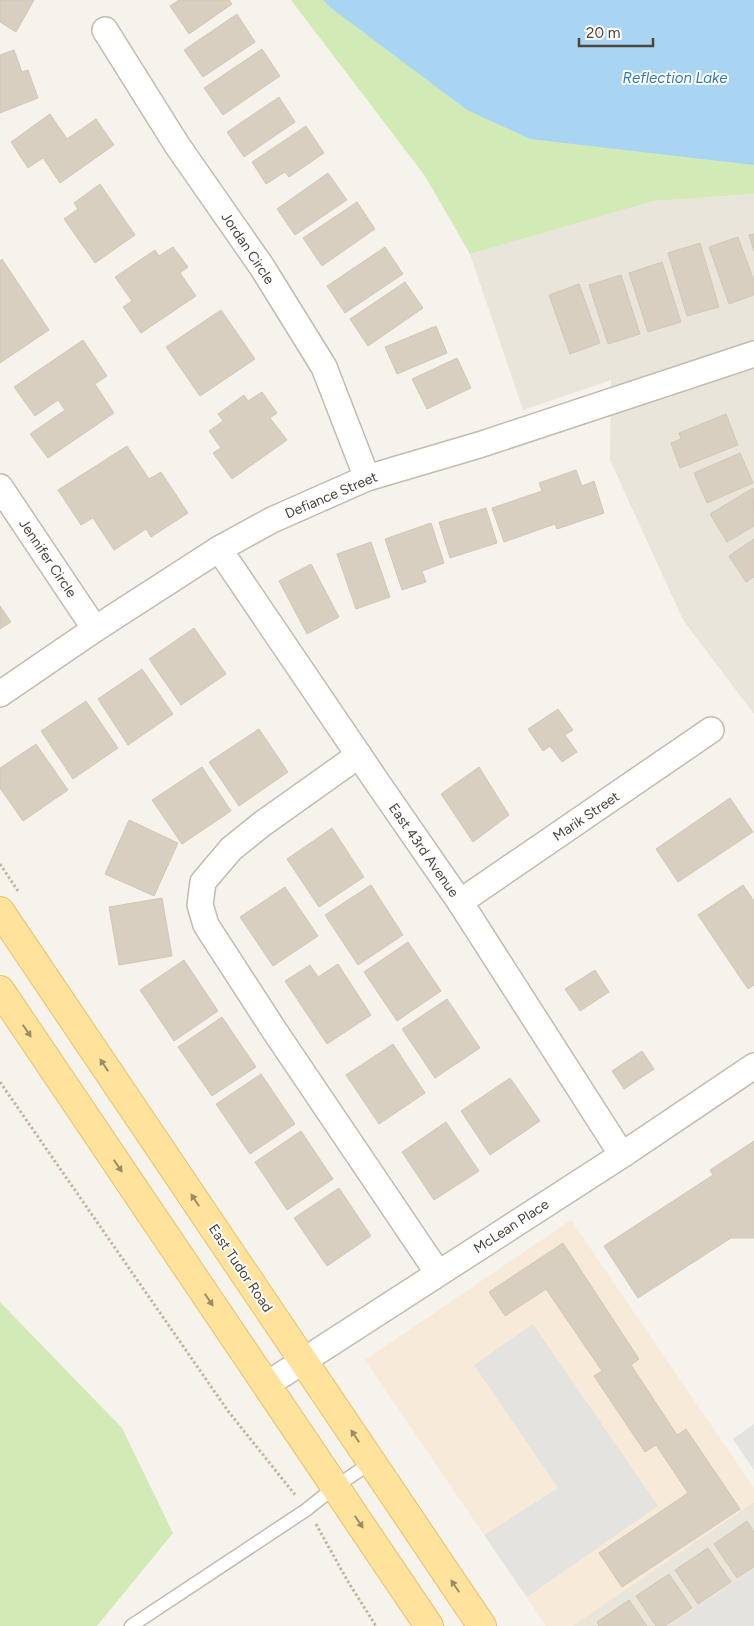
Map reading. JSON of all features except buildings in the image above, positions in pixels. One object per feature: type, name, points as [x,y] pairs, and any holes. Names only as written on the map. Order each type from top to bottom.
[{"type":"main road","name":"East Tudor Road","points":[[0,911],[482,1626]]},
{"type":"main road","points":[[0,990],[429,1626]]},
{"type":"street","name":"Jordan Circle","points":[[105,30],[177,145],[262,267],[324,367],[367,478]]},
{"type":"street","name":"Defiance Street","points":[[0,694],[219,549],[272,520],[367,478],[479,445],[754,354]]},
{"type":"street","name":"Jennifer Circle","points":[[0,487],[96,629]]},
{"type":"street","name":"East 43rd Avenue","points":[[219,549],[460,902],[622,1154]]},
{"type":"street","name":"Marik Street","points":[[460,902],[711,730]]},
{"type":"street","points":[[359,755],[262,824],[232,850],[203,882],[200,906],[206,925],[258,1006],[438,1273]]},
{"type":"street","name":"McLean Place","points":[[266,1385],[754,1066]]},
{"type":"lane","points":[[132,1626],[306,1510],[335,1487],[372,1462]]},
{"type":"path","points":[[0,1082],[228,1411],[316,1523],[347,1580],[376,1626]]},
{"type":"shaded area","points":[[754,194],[754,714],[683,620],[610,460],[611,380],[523,410],[470,254],[654,201]]},
{"type":"shaded area","points":[[571,1220],[754,1488],[754,1502],[572,1626],[546,1626],[365,1360]]},
{"type":"shaded area","points":[[533,1324],[658,1506],[527,1597],[484,1535],[558,1488],[474,1365]]},
{"type":"shaded area","points":[[754,1424],[754,1470],[733,1439]]},
{"type":"shaded area","points":[[754,1502],[754,1626],[572,1626]]},
{"type":"shaded area","points":[[754,1570],[754,1626],[671,1626]]},
{"type":"green space","name":"Reflection Lake","points":[[291,0],[754,0],[754,194],[654,201],[470,254],[425,176]]},
{"type":"green space","points":[[0,1302],[122,1428],[173,1533],[97,1626],[0,1626]]},
{"type":"water","name":"Reflection Lake","points":[[323,0],[754,0],[754,165],[530,139],[467,110],[331,8]]}]
